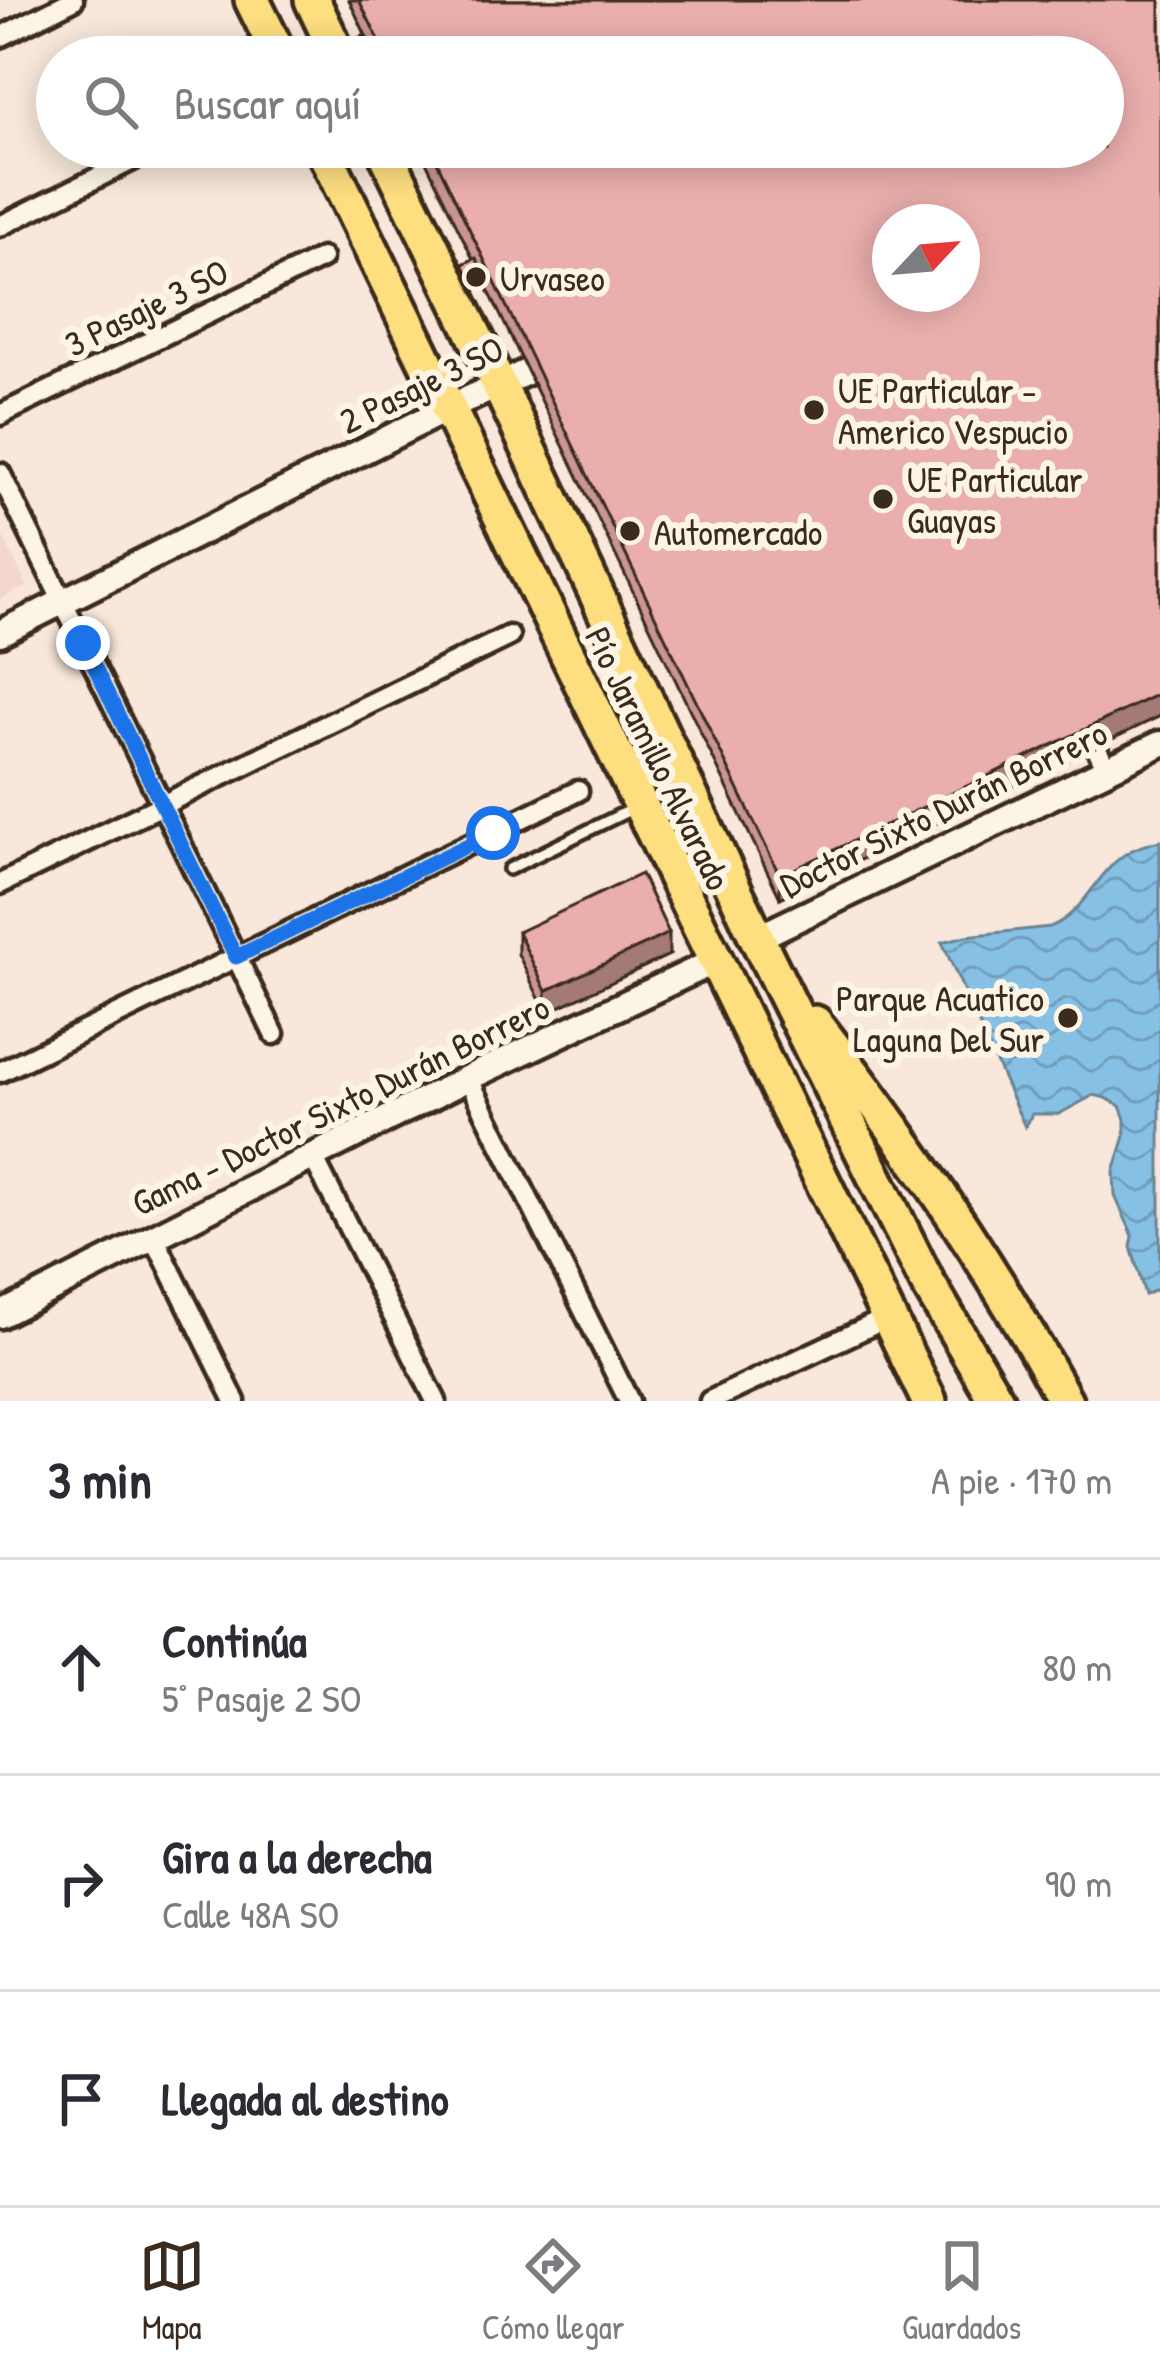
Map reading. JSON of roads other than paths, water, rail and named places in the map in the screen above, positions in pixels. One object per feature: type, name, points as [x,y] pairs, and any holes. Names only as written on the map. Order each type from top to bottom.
[{"type":"highway","points":[[252,0],[270,36]]},
{"type":"highway","points":[[312,0],[332,36]]},
{"type":"highway","name":"Pío Jaramillo Alvarado","points":[[332,168],[929,1401]]},
{"type":"highway","name":"Pío Jaramillo Alvarado","points":[[393,168],[764,951],[927,1282],[997,1401]]},
{"type":"highway","points":[[764,951],[936,1189],[1025,1328],[1065,1401]]},
{"type":"street","points":[[0,38],[73,0]]},
{"type":"street","points":[[389,36],[407,28]]},
{"type":"street","points":[[0,226],[117,168]]},
{"type":"street","name":"3 Pasaje 3 SO","points":[[0,415],[322,258]]},
{"type":"street","name":"2 Pasaje 3 SO","points":[[0,633],[585,345]]},
{"type":"street","points":[[0,473],[274,1034]]},
{"type":"street","points":[[0,884],[509,636]]},
{"type":"street","points":[[1077,707],[1107,769]]},
{"type":"street","name":"Doctor Sixto Durán Borrero","points":[[764,951],[1160,744]]},
{"type":"street","points":[[0,1072],[578,791]]},
{"type":"street","name":"Gama - Doctor Sixto Durán Borrero","points":[[0,1315],[468,1078],[715,961]]},
{"type":"street","points":[[468,1078],[629,1401]]},
{"type":"street","points":[[313,1156],[436,1401]]},
{"type":"street","points":[[154,1237],[235,1401]]},
{"type":"street","points":[[710,1401],[889,1317]]},
{"type":"lane","points":[[508,869],[639,806]]},
{"type":"water","name":"Parque Acuatico Laguna Del Sur","points":[[1160,841],[1160,1288],[1145,1295],[1131,1247],[1133,1236],[1115,1196],[1114,1172],[1125,1136],[1120,1106],[1094,1095],[1059,1114],[1032,1114],[1025,1127],[942,942],[1050,927],[1072,913],[1124,855]]},
{"type":"place","name":"Urvaseo","points":[[476,277]]},
{"type":"place","name":"UE Particular - Americo Vespucio","points":[[814,410]]},
{"type":"place","name":"UE Particular Guayas","points":[[883,499]]},
{"type":"place","name":"Automercado","points":[[630,531]]},
{"type":"place","name":"Parque Acuatico Laguna Del Sur","points":[[1068,1018]]}]
